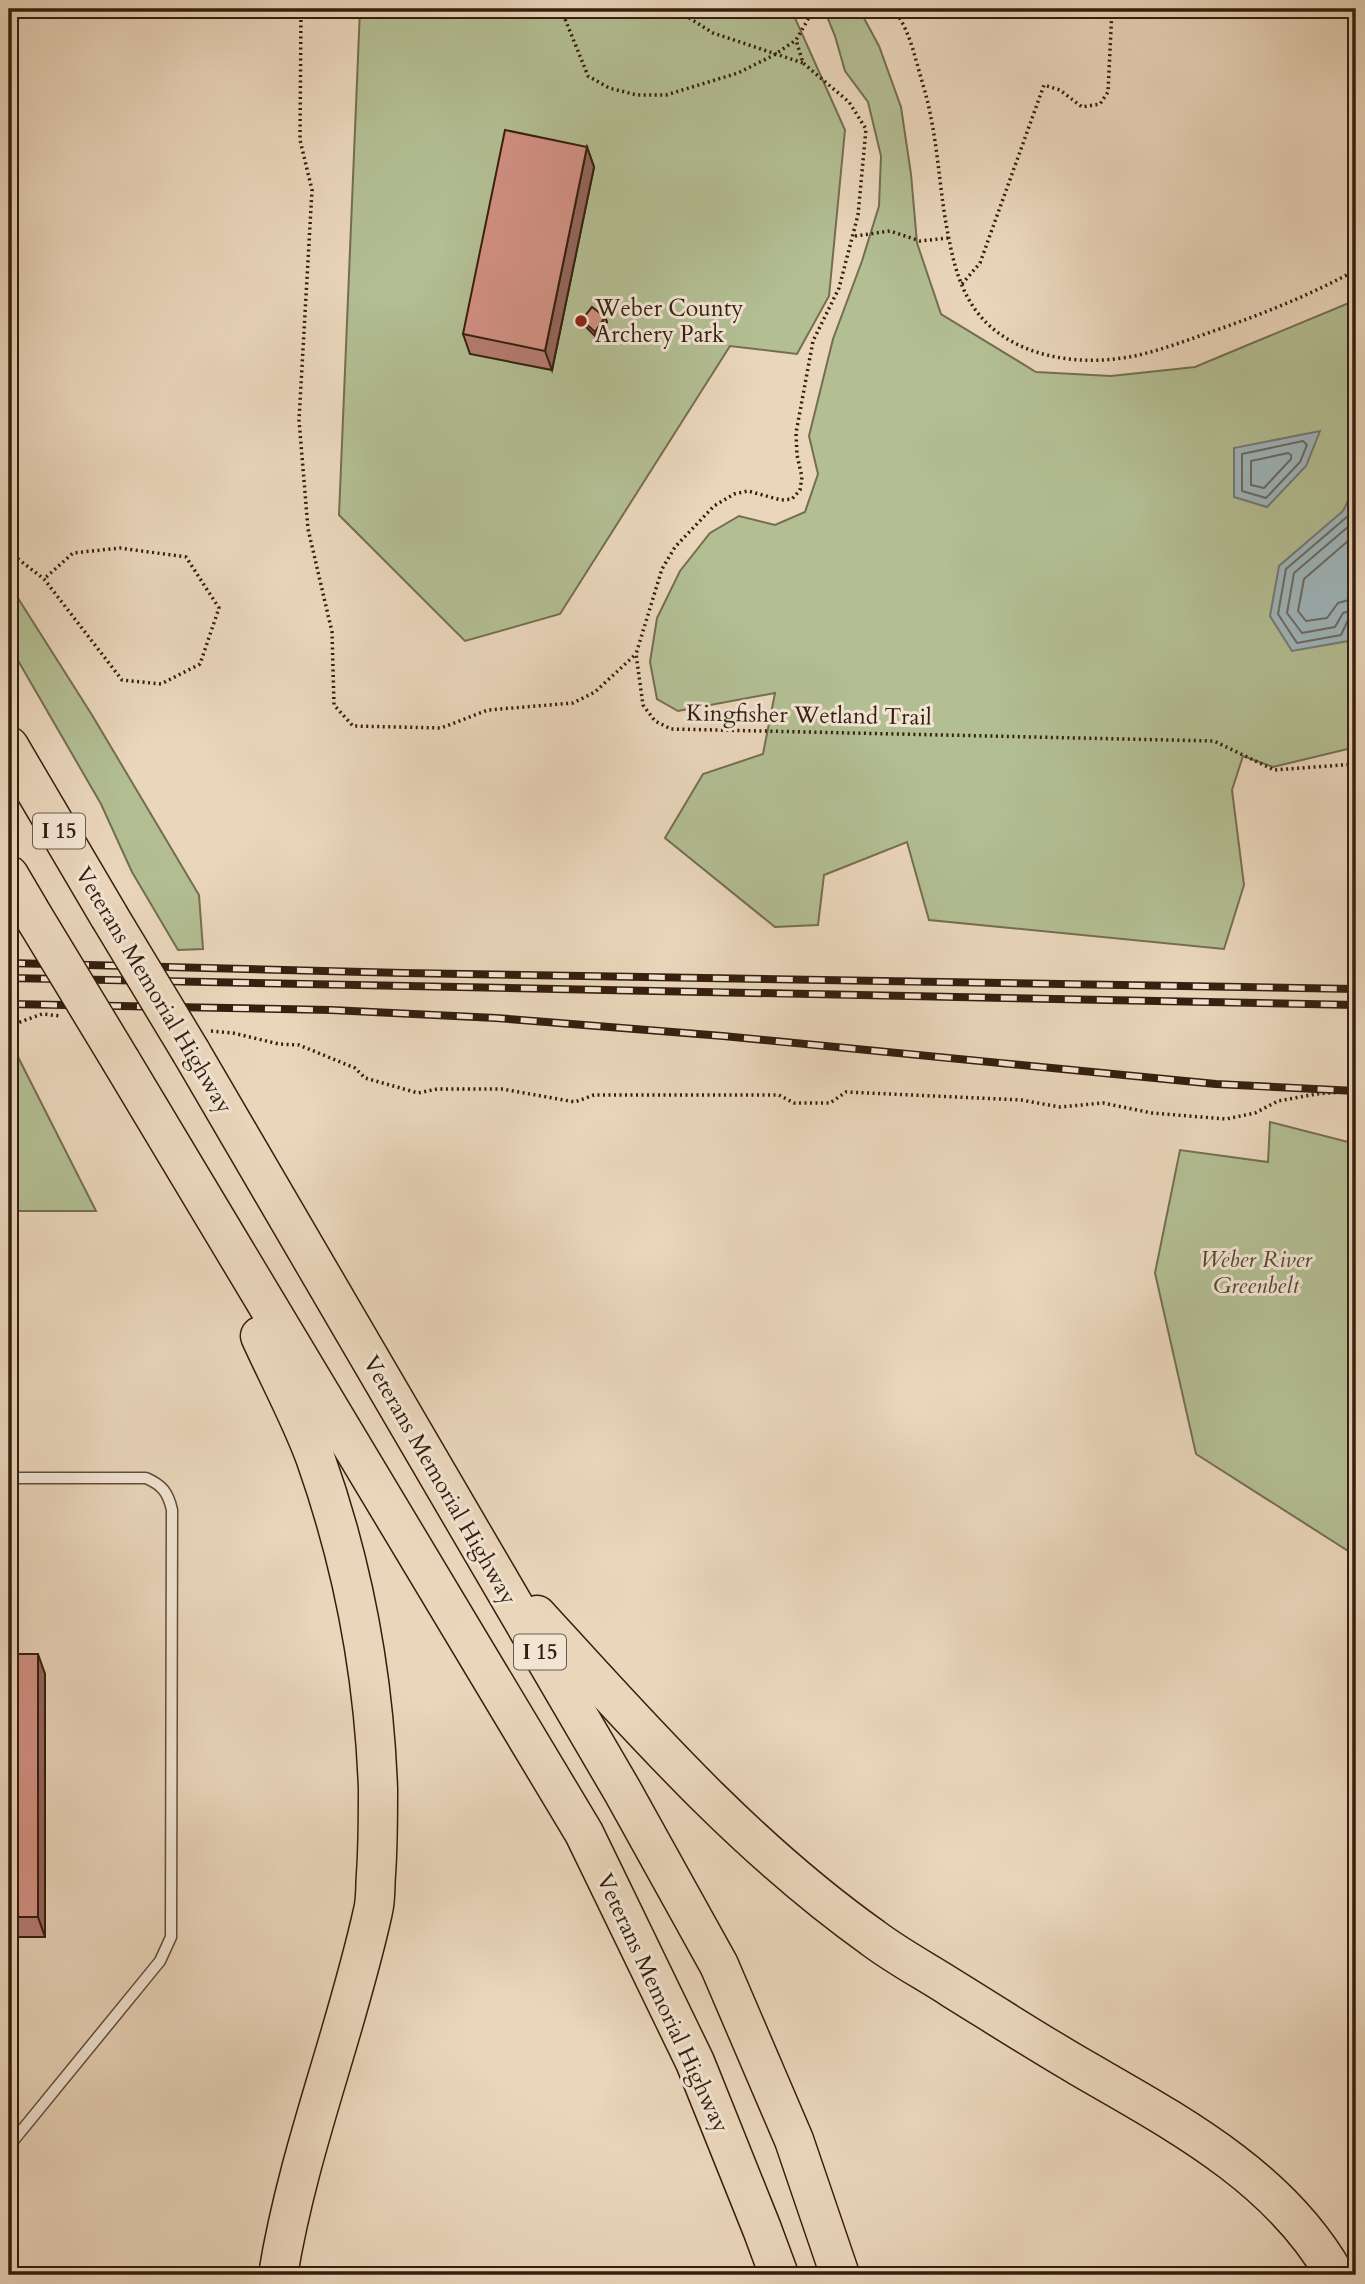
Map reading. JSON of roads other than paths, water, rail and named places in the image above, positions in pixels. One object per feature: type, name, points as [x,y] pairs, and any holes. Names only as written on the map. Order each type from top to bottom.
[{"type":"highway","name":"Veterans Memorial Highway","points":[[9,746],[109,916],[198,1041],[486,1560],[623,1791],[719,1965],[794,2140],[840,2275]]},
{"type":"highway","name":"Veterans Memorial Highway","points":[[9,875],[584,1833],[695,2062],[779,2275]]},
{"type":"highway","points":[[188,1175],[314,1455],[354,1593],[368,1670],[376,1745],[379,1824],[374,1908],[355,1985],[319,2100],[286,2222],[278,2275]]},
{"type":"highway","points":[[486,1560],[657,1746],[722,1812],[791,1874],[874,1939],[1061,2056],[1167,2118],[1234,2162],[1286,2208],[1335,2275]]},
{"type":"highway","points":[[262,2275],[286,2222]]},
{"type":"lane","points":[[9,1478],[146,1478],[158,1483],[166,1490],[172,1510],[172,1551],[171,1937],[160,1961],[9,2146]]},
{"type":"water","points":[[1320,431],[1306,466],[1267,507],[1234,497],[1234,448]]},
{"type":"water","points":[[1356,484],[1356,616],[1348,641],[1292,651],[1270,616],[1279,566],[1343,511]]},
{"type":"railway","points":[[9,963],[404,973],[1356,989]]},
{"type":"railway","points":[[9,978],[1356,1005]]},
{"type":"railway","points":[[9,1004],[331,1010],[496,1018],[723,1036],[1216,1084],[1356,1091]]},
{"type":"place","name":"Weber County Archery Park","points":[[581,321]]},
{"type":"park label","name":"Weber River Greenbelt","points":[[1256,1272]]}]
